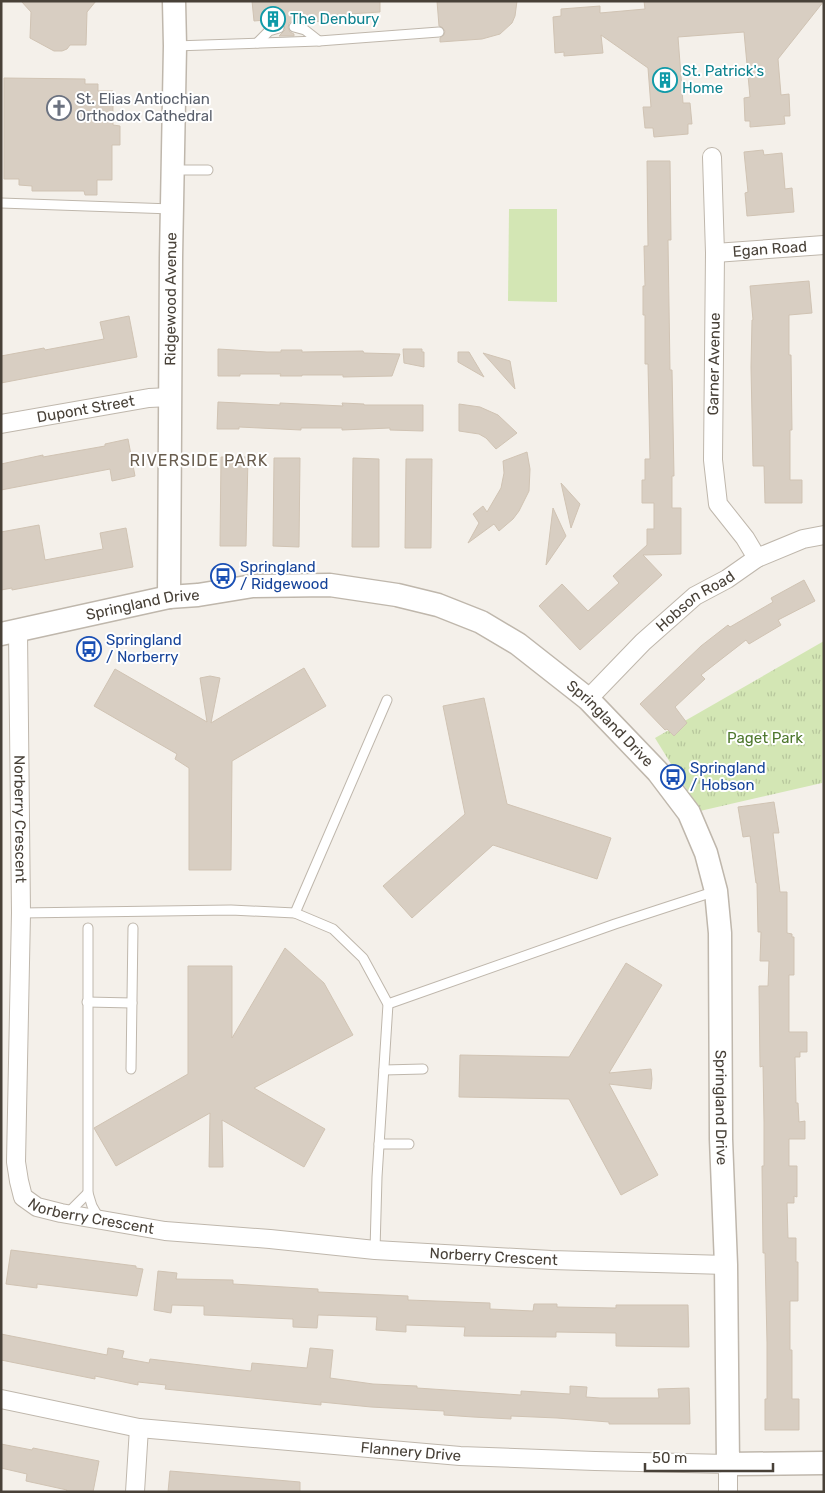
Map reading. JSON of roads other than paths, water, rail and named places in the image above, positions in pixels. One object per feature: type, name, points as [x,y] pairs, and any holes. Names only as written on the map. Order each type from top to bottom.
[{"type":"street","name":"Ridgewood Avenue","points":[[168,597],[174,1]]},
{"type":"street","name":"Garner Avenue","points":[[712,157],[715,253],[714,483],[718,504],[745,538],[757,558]]},
{"type":"street","name":"Egan Road","points":[[715,253],[824,246]]},
{"type":"street","name":"Dupont Street","points":[[1,424],[149,398],[170,397]]},
{"type":"street","name":"Hobson Road","points":[[588,699],[643,642],[695,596],[727,579],[757,558],[803,539],[824,535]]},
{"type":"street","name":"Springland Drive","points":[[10,632],[168,597],[198,595],[253,586],[330,585],[420,600],[438,605],[480,622],[536,657],[588,699],[658,772],[689,813],[706,853],[716,891],[720,934],[721,1139],[726,1265],[728,1492]]},
{"type":"street","name":"Norberry Crescent","points":[[10,632],[21,913],[16,1162],[18,1181],[24,1197],[37,1207],[100,1220],[165,1230],[375,1250],[551,1260],[726,1265]]},
{"type":"street","name":"Flannery Drive","points":[[1,1399],[139,1428],[460,1456],[728,1464],[824,1463]]},
{"type":"street","points":[[135,1492],[139,1428]]},
{"type":"lane","points":[[294,27],[304,30],[319,41]]},
{"type":"lane","points":[[257,43],[269,31],[278,28]]},
{"type":"lane","points":[[175,46],[319,41],[439,32]]},
{"type":"lane","points":[[173,170],[208,170]]},
{"type":"lane","points":[[1,204],[172,209]]},
{"type":"lane","points":[[295,913],[387,700]]},
{"type":"lane","points":[[388,1004],[615,924],[716,891]]},
{"type":"lane","points":[[21,913],[231,910],[295,913],[333,929],[363,958],[388,1004],[379,1144],[375,1250]]},
{"type":"lane","points":[[88,928],[88,1193],[92,1206],[100,1220]]},
{"type":"lane","points":[[131,1068],[133,928]]},
{"type":"lane","points":[[87,1002],[132,1003]]},
{"type":"lane","points":[[384,1070],[423,1069]]},
{"type":"lane","points":[[379,1144],[409,1144]]},
{"type":"lane","points":[[67,1214],[88,1193]]},
{"type":"place","name":"The Denbury","points":[[273,19]]},
{"type":"place","name":"St. Patrick's Home","points":[[665,80]]},
{"type":"place","name":"St. Elias Antiochian Orthodox Cathedral","points":[[59,108]]},
{"type":"place","name":"Springland / Ridgewood","points":[[223,576]]},
{"type":"place","name":"Springland / Norberry","points":[[89,649]]},
{"type":"place","name":"Springland / Hobson","points":[[673,777]]},
{"type":"district","name":"RIVERSIDE PARK","points":[[199,460]]},
{"type":"park label","name":"Paget Park","points":[[765,738]]}]
